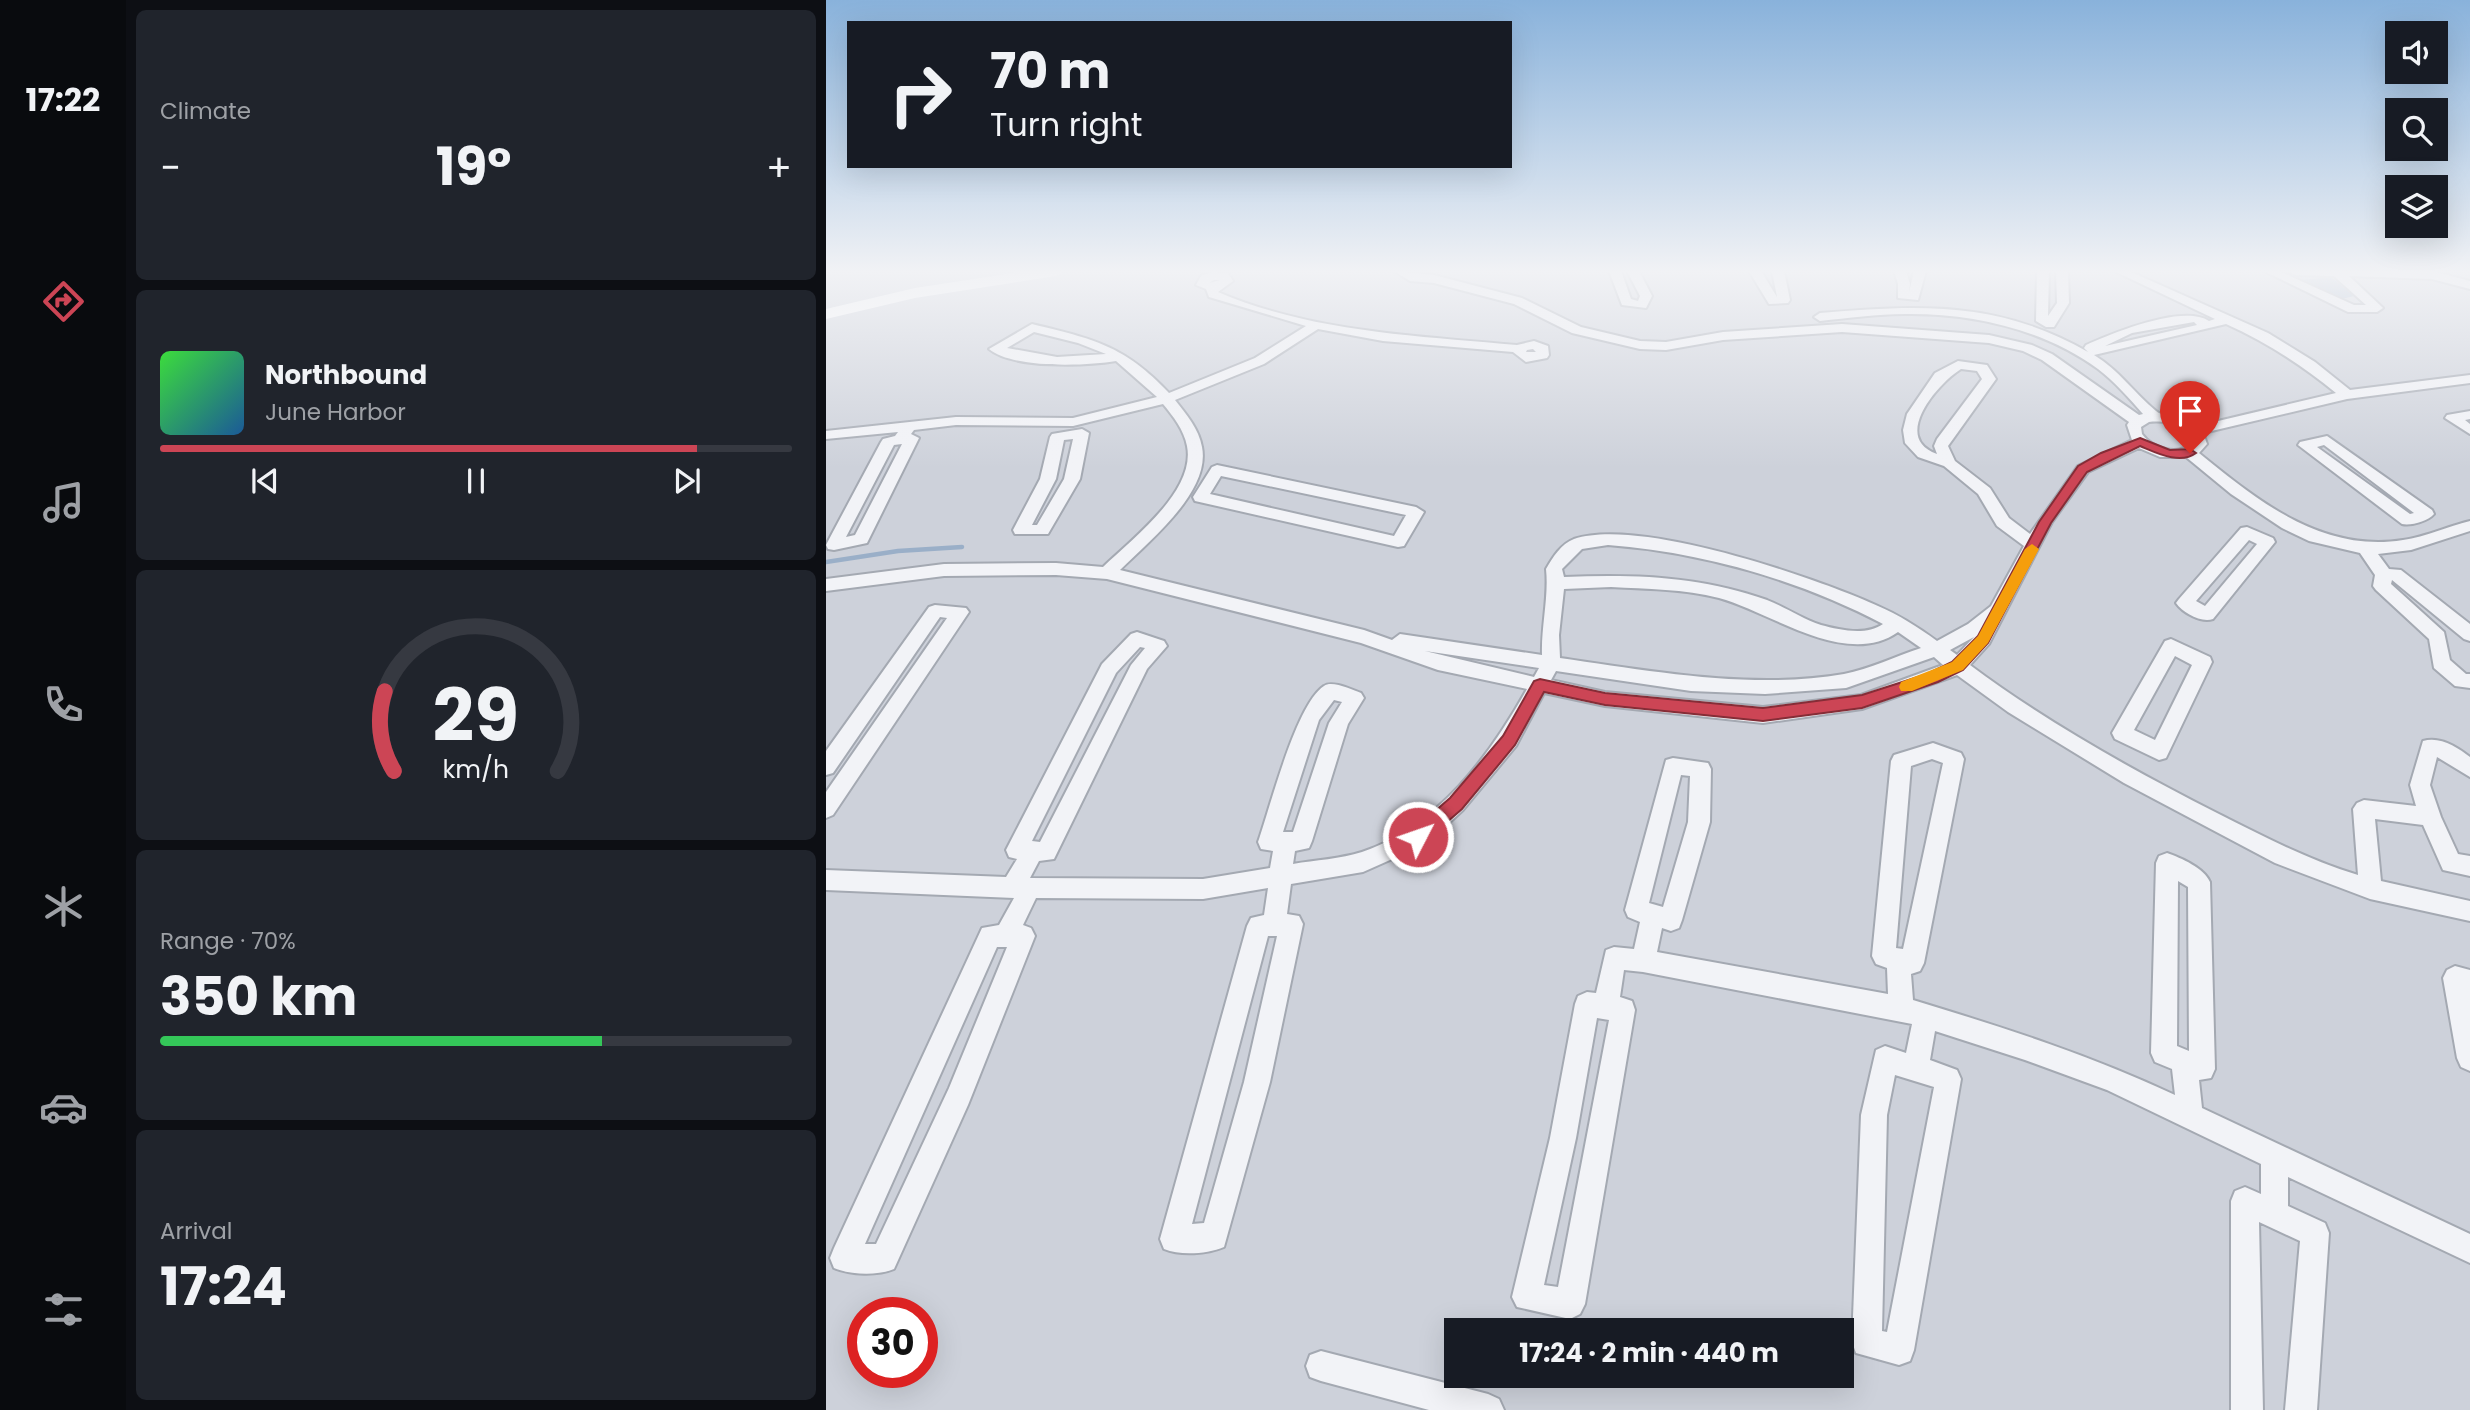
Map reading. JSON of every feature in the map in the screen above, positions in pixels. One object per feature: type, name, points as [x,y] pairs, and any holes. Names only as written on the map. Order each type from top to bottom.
[{"type":"street","points":[[1017,337],[996,349],[1029,359],[1064,363],[1119,356]]},
{"type":"street","points":[[1065,337],[1099,346],[1119,356],[1166,400],[1187,426],[1195,445],[1189,480],[1174,504],[1107,573]]},
{"type":"street","points":[[826,435],[910,424],[1072,428],[1082,433],[1072,479],[1041,530],[1021,530],[1048,479],[1057,437],[1072,428],[1166,400],[1229,376],[1283,350],[1300,337]]},
{"type":"street","points":[[1390,337],[1429,343],[1520,349]]},
{"type":"street","points":[[1600,337],[1640,345],[1666,346],[1696,337]]},
{"type":"street","points":[[1970,337],[2027,348],[2067,369],[2138,421]]},
{"type":"street","points":[[2045,337],[2097,362],[2154,417]]},
{"type":"street","points":[[2115,337],[2091,348],[2097,352],[2162,337]]},
{"type":"street","points":[[2260,337],[2310,365],[2347,395]]},
{"type":"street","points":[[1949,463],[1941,446],[1944,439],[1989,379],[1982,368],[1972,365],[1958,365],[1940,376],[1914,414],[1910,430],[1912,443],[1923,454],[1949,463],[1984,491],[2003,522],[2033,545]]},
{"type":"street","points":[[2194,431],[2347,395],[2470,379]]},
{"type":"street","points":[[2470,415],[2452,418],[2470,430]]},
{"type":"street","points":[[2154,417],[2176,421],[2194,431],[2200,444],[2190,453],[2169,454],[2140,442],[2133,430],[2138,421],[2154,417]]},
{"type":"street","points":[[900,440],[912,438],[861,540],[834,544],[888,442],[900,440],[910,424]]},
{"type":"street","points":[[2327,440],[2426,514],[2416,517],[2408,520],[2305,445],[2327,440]]},
{"type":"street","points":[[826,586],[944,570],[1056,569],[1107,573],[1364,637],[1438,663],[1605,699],[1763,715],[1862,702],[1932,678],[1958,666],[1983,639],[2045,522],[2083,469],[2140,442]]},
{"type":"street","points":[[2190,453],[2241,495],[2280,522],[2315,537],[2367,550],[2405,546],[2438,533],[2470,526]]},
{"type":"street","points":[[1217,470],[1416,512],[1398,542],[1201,496],[1206,485],[1217,470]]},
{"type":"street","points":[[1189,480],[1206,485]]},
{"type":"street","points":[[2416,517],[2438,533]]},
{"type":"street","points":[[2257,537],[2280,522]]},
{"type":"street","points":[[2247,532],[2257,537],[2267,541],[2207,615],[2185,603],[2247,532]]},
{"type":"street","points":[[826,880],[1021,888],[1203,889],[1363,862],[1418,837],[1456,804],[1509,740],[1551,663],[1550,635],[1556,583],[1554,569],[1562,556],[1579,543],[1608,539],[1671,547],[1739,563],[1842,598],[1898,623],[2014,706],[2127,774],[2286,857],[2370,889],[2470,911]]},
{"type":"street","points":[[2367,550],[2384,575],[2382,586],[2438,637],[2441,663],[2462,681],[2470,681]]},
{"type":"street","points":[[2384,575],[2395,573],[2470,634]]},
{"type":"street","points":[[1556,583],[1611,581],[1679,584],[1751,602],[1812,629],[1843,637],[1879,636],[1898,623]]},
{"type":"street","points":[[1364,637],[1456,648],[1691,684],[1765,687],[1846,681],[1935,650],[1974,629],[2004,603]]},
{"type":"street","points":[[826,767],[935,611],[960,612],[826,809]]},
{"type":"street","points":[[1137,639],[1158,646],[1140,665],[1046,852],[1033,851],[1017,850],[1110,668],[1137,639]]},
{"type":"street","points":[[2171,646],[2203,662],[2159,752],[2136,740],[2122,733],[2171,646]]},
{"type":"street","points":[[1330,691],[1354,698],[1339,723],[1301,841],[1285,841],[1269,842],[1310,717],[1330,691]]},
{"type":"street","points":[[2127,774],[2136,740]]},
{"type":"street","points":[[2470,769],[2450,752],[2430,747],[2420,785],[2430,817],[2451,863],[2470,866]]},
{"type":"street","points":[[1933,751],[1954,759],[1912,963],[1898,960],[1884,957],[1901,761],[1933,751]]},
{"type":"street","points":[[1673,766],[1701,769],[1699,822],[1671,920],[1653,915],[1636,910],[1673,766]]},
{"type":"street","points":[[2370,889],[2364,809],[2430,817]]},
{"type":"street","points":[[1275,925],[1285,841]]},
{"type":"street","points":[[1006,936],[1033,851]]},
{"type":"street","points":[[2167,863],[2199,882],[2202,1069],[2184,1062],[2164,1053],[2167,863]]},
{"type":"street","points":[[1643,961],[1653,915]]},
{"type":"street","points":[[1291,924],[1257,1082],[1214,1237],[1174,1239],[1259,926],[1275,925],[1291,924]]},
{"type":"street","points":[[990,936],[1006,936],[1023,936],[959,1096],[884,1259],[844,1258],[990,936]]},
{"type":"street","points":[[1606,1007],[1614,958],[1901,1008],[2025,1047],[2112,1079],[2470,1249]]},
{"type":"street","points":[[1898,960],[1901,1008]]},
{"type":"street","points":[[2470,982],[2455,978],[2470,1058]]},
{"type":"street","points":[[1587,1004],[1606,1007],[1623,1010],[1570,1304],[1527,1297],[1563,1138],[1587,1004]]},
{"type":"street","points":[[1914,1069],[1926,1017]]},
{"type":"street","points":[[1885,1059],[1914,1069],[1948,1079],[1899,1350],[1867,1342],[1874,1115],[1885,1059]]},
{"type":"street","points":[[2184,1062],[2190,1116]]},
{"type":"street","points":[[2274,1214],[2275,1155]]},
{"type":"street","points":[[2247,1410],[2245,1201],[2315,1233],[2301,1410]]},
{"type":"street","points":[[1321,1366],[1488,1410]]},
{"type":"shaded area","points":[[826,337],[2470,337],[2470,1410],[826,1410]]},
{"type":"waterway","points":[[826,562],[898,551],[962,547]]},
{"type":"slow traffic","points":[[1907,687],[1958,666],[1983,639],[2032,549]]},
{"type":"route","points":[[1418,837],[1456,804],[1509,740],[1540,685],[1605,699],[1763,715],[1862,702],[1932,678],[1958,666],[1983,639],[2045,522],[2083,469],[2140,442],[2169,454],[2190,453]]}]
